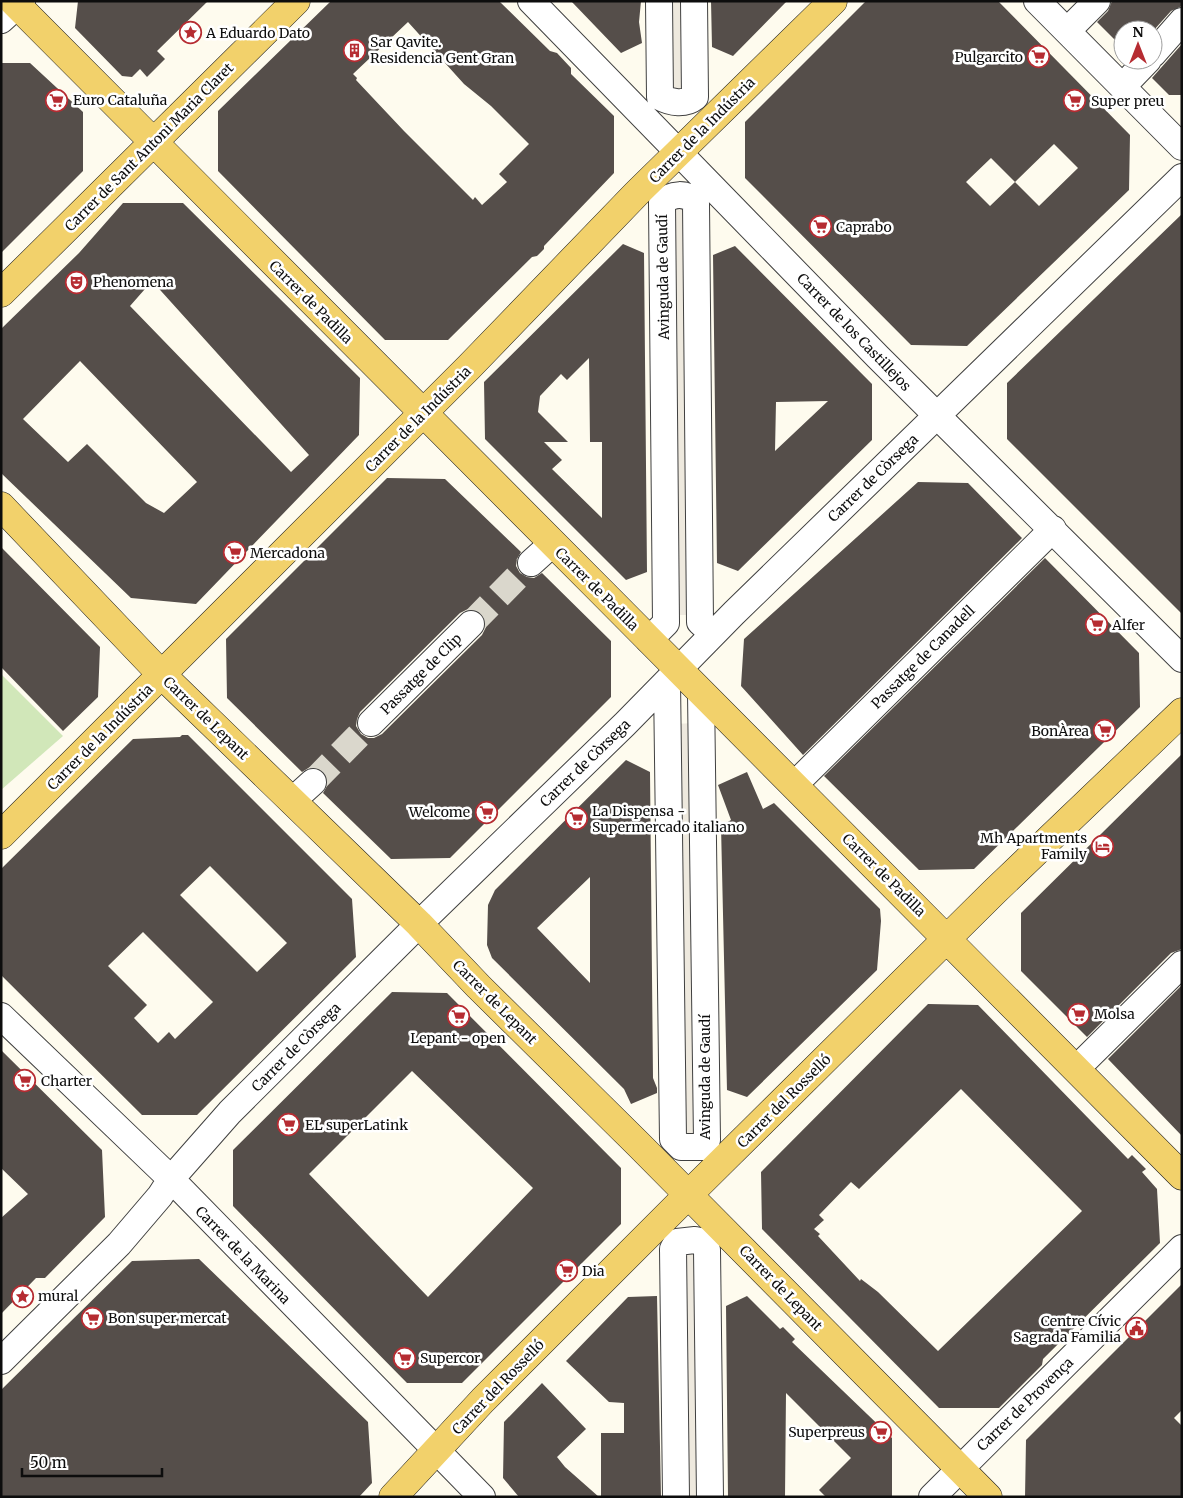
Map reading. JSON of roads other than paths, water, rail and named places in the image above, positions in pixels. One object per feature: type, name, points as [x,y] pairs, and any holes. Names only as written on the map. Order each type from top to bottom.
[{"type":"main road","name":"Carrer de Sant Antoni Maria Claret","points":[[1,293],[296,1]]},
{"type":"main road","name":"Carrer de la Indústria","points":[[1,835],[423,414],[637,193],[833,1]]},
{"type":"main road","name":"Carrer de Padilla","points":[[14,7],[154,143],[649,640],[673,676],[702,694],[948,938],[1182,1176]]},
{"type":"main road","name":"Carrer de Lepant","points":[[1,506],[162,675],[418,924],[988,1497]]},
{"type":"main road","name":"Carrer del Rosselló","points":[[393,1497],[688,1195],[948,938],[1182,712]]},
{"type":"street","name":"Carrer de los Castillejos","points":[[531,1],[937,416],[1182,659]]},
{"type":"street","points":[[660,1],[660,97],[678,103],[690,101],[695,97],[694,1]]},
{"type":"street","points":[[1037,1],[1182,147]]},
{"type":"street","points":[[1067,31],[1098,1]]},
{"type":"street","points":[[1163,43],[1182,21]]},
{"type":"street","points":[[1123,86],[1138,70]]},
{"type":"street","name":"Carrer de Còrsega","points":[[1,1361],[119,1244],[222,1121],[418,924],[1182,177]]},
{"type":"street","name":"Avinguda de Gaudí","points":[[649,640],[666,622],[662,203],[669,197],[678,195],[692,198],[696,203],[700,622],[713,634]]},
{"type":"street","name":"Passatge de Canadell","points":[[794,785],[1053,529]]},
{"type":"street","points":[[531,563],[552,544]]},
{"type":"street","name":"Passatge de Clip","points":[[371,724],[471,624]]},
{"type":"street","name":"Avinguda de Gaudí","points":[[673,676],[672,1139],[681,1147],[705,1147],[707,1140],[702,694]]},
{"type":"street","points":[[292,801],[312,782]]},
{"type":"street","points":[[1076,1069],[1182,964]]},
{"type":"street","name":"Carrer de la Marina","points":[[1,1016],[171,1180],[482,1497]]},
{"type":"street","points":[[676,1497],[673,1249],[677,1242],[695,1240],[704,1242],[707,1250],[710,1497]]},
{"type":"street","name":"Carrer de Provença","points":[[932,1497],[1182,1248]]},
{"type":"tunnel","points":[[471,624],[531,563]]},
{"type":"tunnel","points":[[313,782],[371,723]]},
{"type":"place","name":"A Eduardo Dato","points":[[190,33]]},
{"type":"place","name":"Sar Qavite. Residencia Gent Gran","points":[[354,50]]},
{"type":"place","name":"Pulgarcito","points":[[1039,57]]},
{"type":"place","name":"Euro Cataluña","points":[[57,100]]},
{"type":"place","name":"Super preu","points":[[1075,101]]},
{"type":"place","name":"Caprabo","points":[[820,227]]},
{"type":"place","name":"Phenomena","points":[[77,282]]},
{"type":"place","name":"Mercadona","points":[[234,553]]},
{"type":"place","name":"Alfer","points":[[1096,625]]},
{"type":"place","name":"BonÀrea","points":[[1105,731]]},
{"type":"place","name":"Welcome","points":[[486,812]]},
{"type":"place","name":"La Dispensa - Supermercado italiano","points":[[576,819]]},
{"type":"place","name":"Mh Apartments Family","points":[[1103,846]]},
{"type":"place","name":"Molsa","points":[[1078,1014]]},
{"type":"place","name":"Lepant - open","points":[[458,1016]]},
{"type":"place","name":"Charter","points":[[25,1081]]},
{"type":"place","name":"EL superLatink","points":[[289,1125]]},
{"type":"place","name":"Dia","points":[[566,1271]]},
{"type":"place","name":"mural","points":[[22,1296]]},
{"type":"place","name":"Bon super mercat","points":[[92,1318]]},
{"type":"place","name":"Centre Cívic Sagrada Familia","points":[[1137,1329]]},
{"type":"place","name":"Supercor","points":[[404,1358]]},
{"type":"place","name":"Superpreus","points":[[881,1432]]}]
